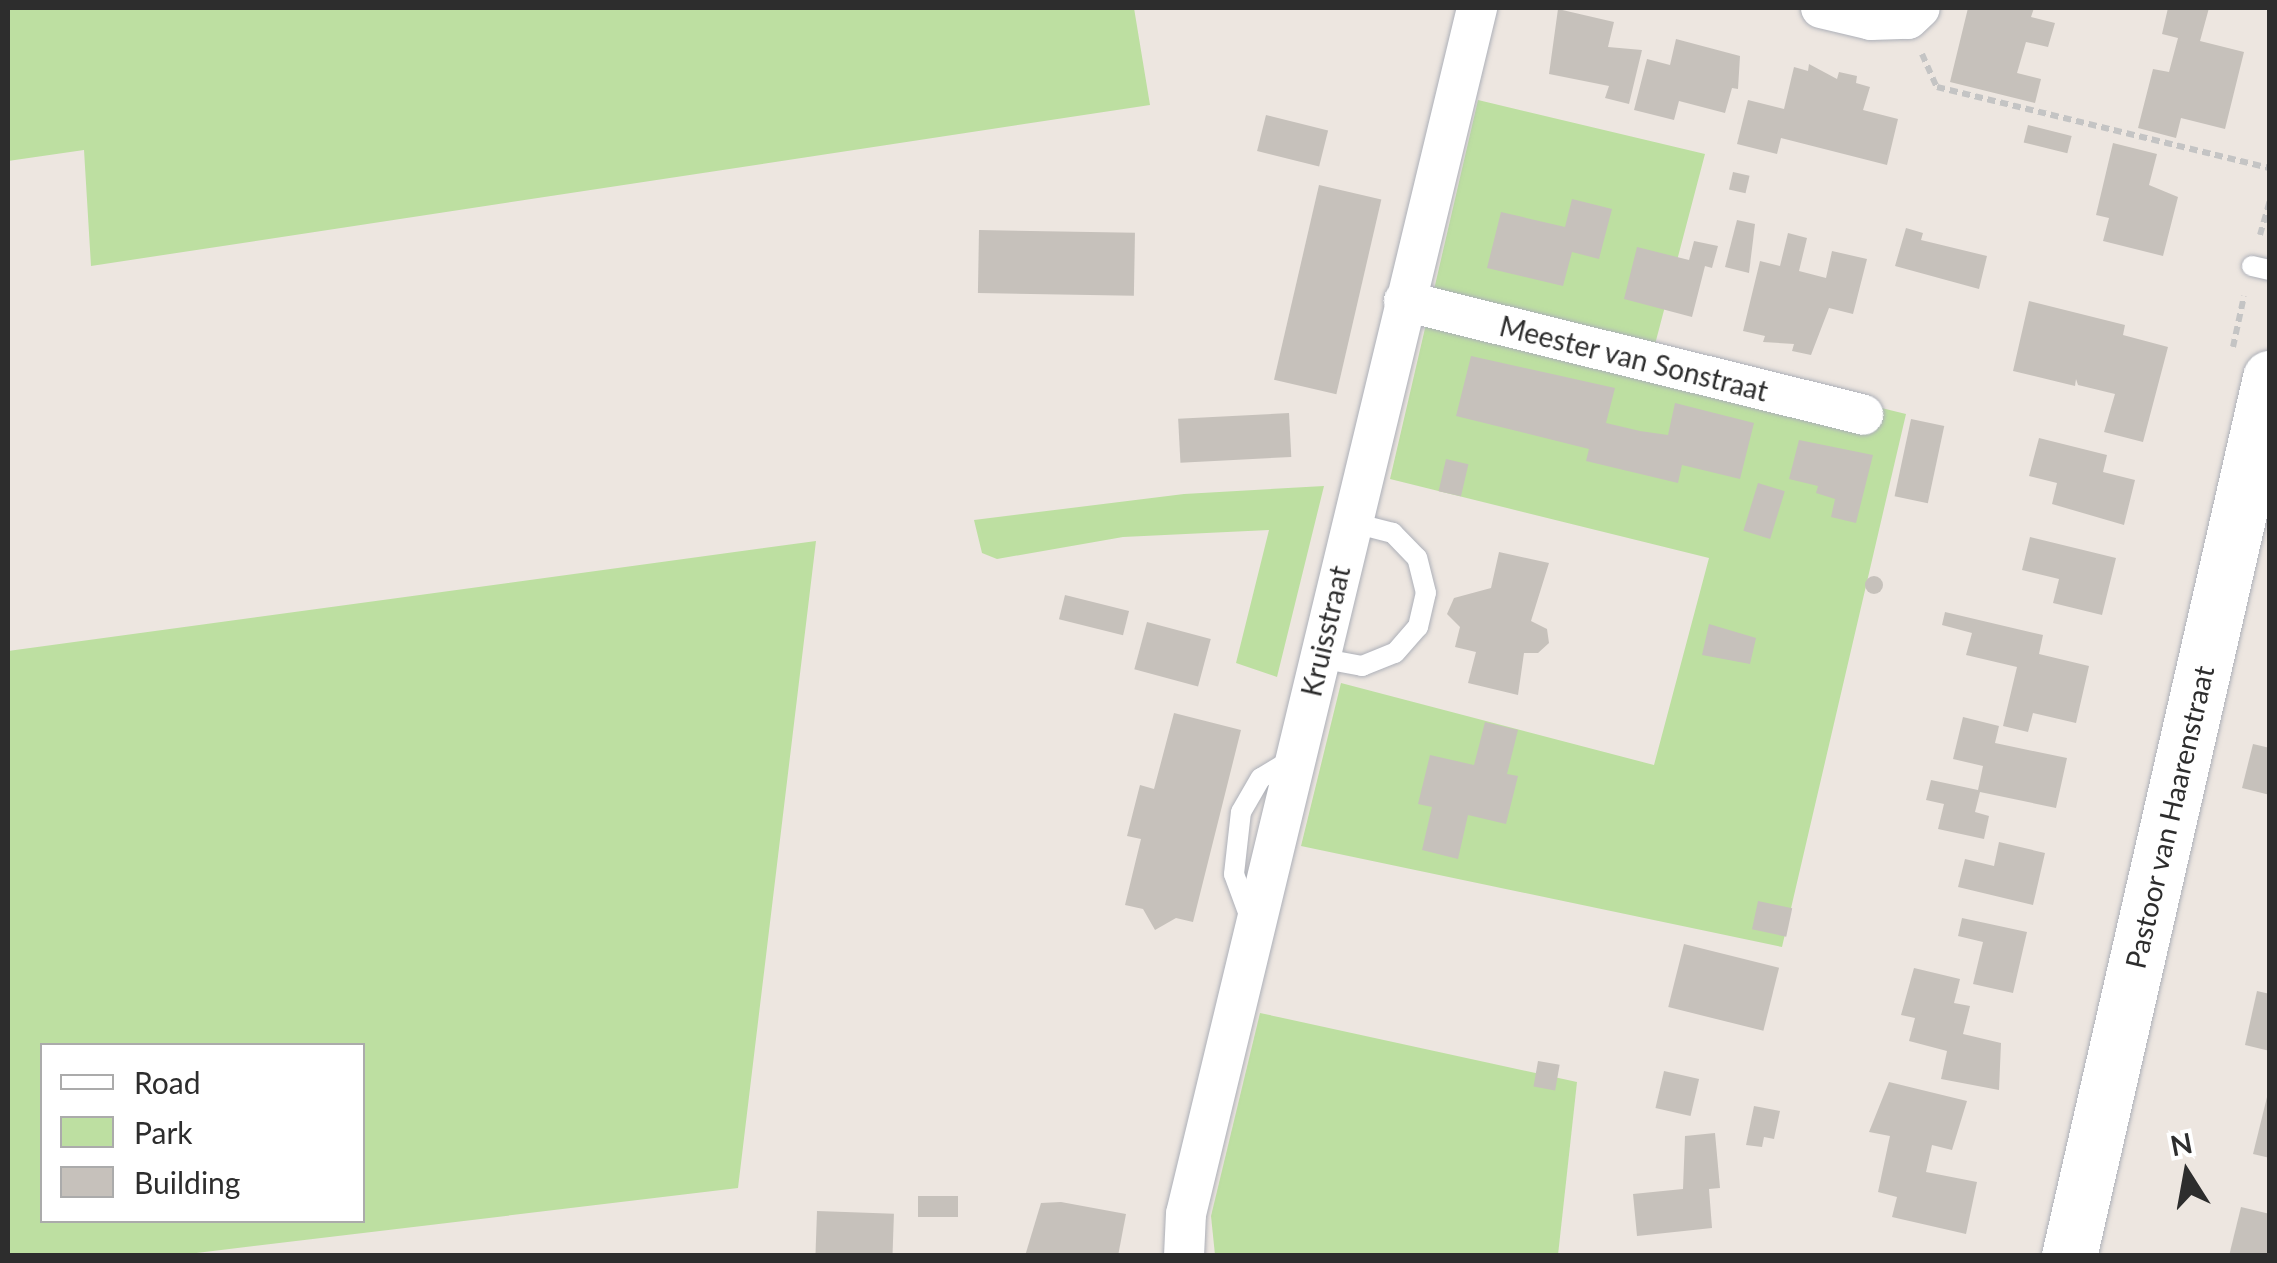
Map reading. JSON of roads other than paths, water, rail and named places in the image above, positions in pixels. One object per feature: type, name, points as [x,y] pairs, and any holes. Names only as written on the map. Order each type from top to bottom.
[{"type":"street","name":"Kruisstraat","points":[[1184,1256],[1186,1214],[1350,522],[1478,8]]},
{"type":"street","points":[[1821,8],[1871,20],[1914,14]]},
{"type":"street","name":"Meester van Sonstraat","points":[[1404,301],[1864,416]]},
{"type":"street","name":"Pastoor van Haarenstraat","points":[[2069,1256],[2270,378]]},
{"type":"lane","points":[[1319,658],[1362,666],[1395,653],[1418,627],[1426,593],[1417,558],[1393,533],[1350,522]]}]
